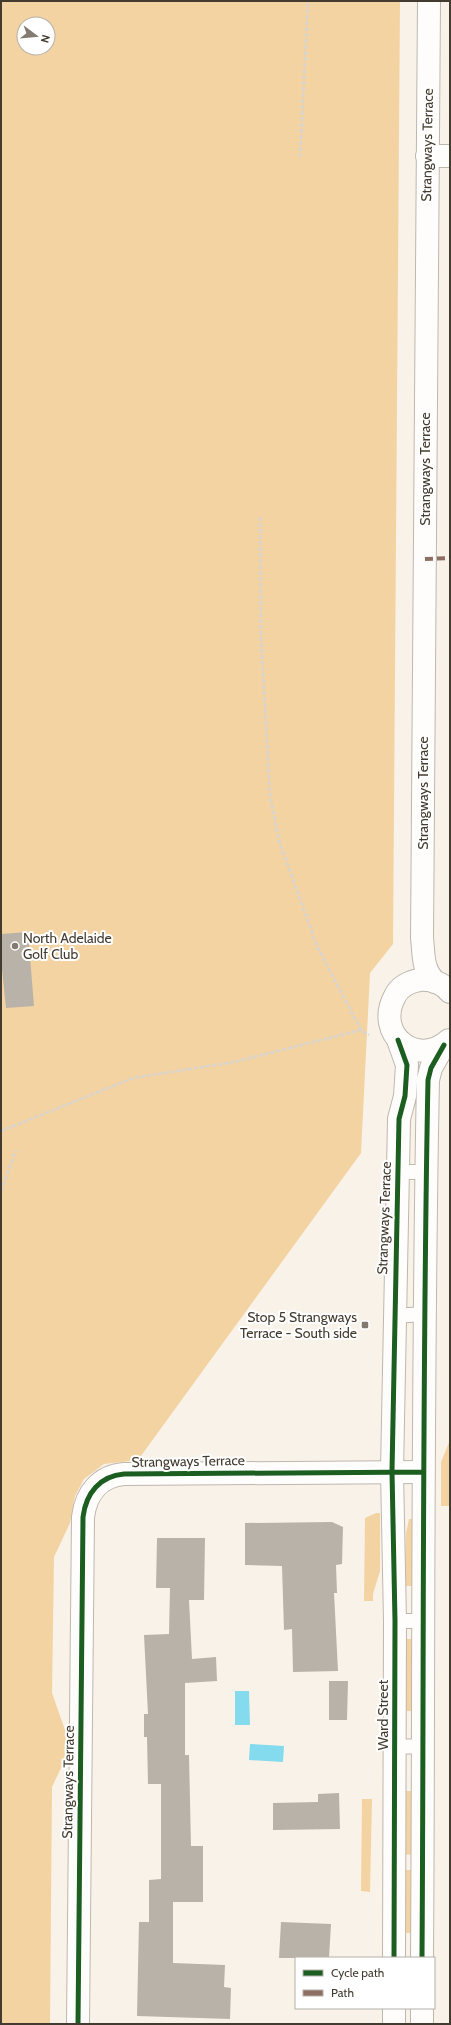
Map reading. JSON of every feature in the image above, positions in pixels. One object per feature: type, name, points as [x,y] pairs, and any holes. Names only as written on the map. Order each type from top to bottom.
[{"type":"street","name":"Strangways Terrace","points":[[429,1],[422,938],[428,974],[445,987]]},
{"type":"street","points":[[427,156],[450,156]]},
{"type":"street","name":"Strangways Terrace","points":[[78,2024],[82,1517],[88,1496],[99,1482],[114,1475],[124,1474],[392,1471],[399,1119],[405,1096],[407,1065],[398,1040],[389,1023],[389,1010],[396,993],[406,985],[418,962],[422,938]]},
{"type":"street","points":[[406,985],[415,981],[445,987]]},
{"type":"street","points":[[398,1040],[406,1046],[420,1050],[435,1049],[447,1042]]},
{"type":"street","points":[[422,1957],[424,1746],[424,1314],[428,1080],[431,1068],[447,1042]]},
{"type":"street","points":[[392,1471],[423,1472]]},
{"type":"street","name":"Ward Street","points":[[392,1471],[395,1621],[394,1957]]},
{"type":"street","points":[[394,2009],[394,2024]]},
{"type":"street","points":[[422,2009],[422,2024]]},
{"type":"lane","points":[[398,1172],[426,1172]]},
{"type":"lane","points":[[394,1316],[424,1314]]},
{"type":"lane","points":[[395,1621],[424,1621]]},
{"type":"lane","points":[[394,1747],[424,1746]]},
{"type":"path","points":[[300,157],[308,1]]},
{"type":"path","points":[[260,517],[261,637],[270,796],[280,841],[317,946],[361,1030],[373,1037]]},
{"type":"path","points":[[1,1131],[132,1078],[234,1062],[361,1030]]},
{"type":"path","points":[[1,1191],[16,1150]]},
{"type":"shaded area","points":[[1,1],[400,1],[393,944],[370,973],[361,1153],[138,1460],[104,1464],[84,1479],[75,1496],[70,1523],[54,1557],[52,1693],[71,1747],[52,1787],[50,2024],[1,2024]]},
{"type":"shaded area","points":[[450,1440],[450,1506],[441,1506],[441,1462]]},
{"type":"shaded area","points":[[376,1513],[380,1513],[380,1571],[373,1594],[373,1601],[364,1601],[365,1518]]},
{"type":"shaded area","points":[[409,1519],[413,1519],[414,1586],[405,1586],[406,1533]]},
{"type":"shaded area","points":[[405,1639],[414,1639],[413,1711],[406,1711]]},
{"type":"shaded area","points":[[403,1791],[414,1791],[413,1855],[402,1854]]},
{"type":"shaded area","points":[[362,1799],[372,1799],[370,1892],[361,1891]]},
{"type":"shaded area","points":[[402,1870],[412,1870],[411,1933],[401,1933]]},
{"type":"water","points":[[235,1691],[249,1691],[250,1725],[235,1725]]},
{"type":"water","points":[[250,1744],[284,1746],[283,1762],[249,1760]]},
{"type":"building","name":"North Adelaide Golf Club","points":[[28,932],[34,1006],[6,1008],[1,959],[1,934]]},
{"type":"building","points":[[332,1522],[343,1527],[342,1564],[336,1565],[337,1593],[334,1593],[338,1671],[293,1672],[292,1629],[284,1630],[282,1566],[245,1565],[245,1523]]},
{"type":"building","points":[[157,1538],[205,1538],[204,1600],[189,1600],[192,1659],[216,1657],[217,1681],[185,1683],[185,1755],[189,1755],[191,1846],[203,1846],[203,1902],[173,1902],[173,1963],[225,1965],[224,1987],[231,1988],[230,2019],[137,2016],[139,1922],[149,1922],[149,1880],[161,1879],[161,1784],[148,1784],[147,1737],[144,1737],[144,1714],[148,1714],[144,1635],[169,1634],[170,1588],[156,1588]]},
{"type":"building","points":[[329,1681],[348,1681],[347,1720],[329,1720]]},
{"type":"building","points":[[339,1793],[340,1829],[273,1830],[273,1803],[318,1802],[318,1794]]},
{"type":"building","points":[[281,1922],[331,1924],[329,1957],[279,1958]]},
{"type":"marked path","points":[[425,559],[450,558]]},
{"type":"cycle path","points":[[394,1957],[395,1621],[392,1471],[399,1119],[405,1096],[407,1065],[398,1040]]},
{"type":"cycle path","points":[[422,1957],[424,1409],[428,1080],[431,1068],[444,1045]]},
{"type":"cycle path","points":[[78,2024],[83,1517],[87,1500],[91,1493],[101,1482],[115,1475],[124,1474],[423,1472]]},
{"type":"place","name":"North Adelaide Golf Club","points":[[15,946]]},
{"type":"place","name":"Stop 5 Strangways Terrace - South side","points":[[365,1325]]}]
